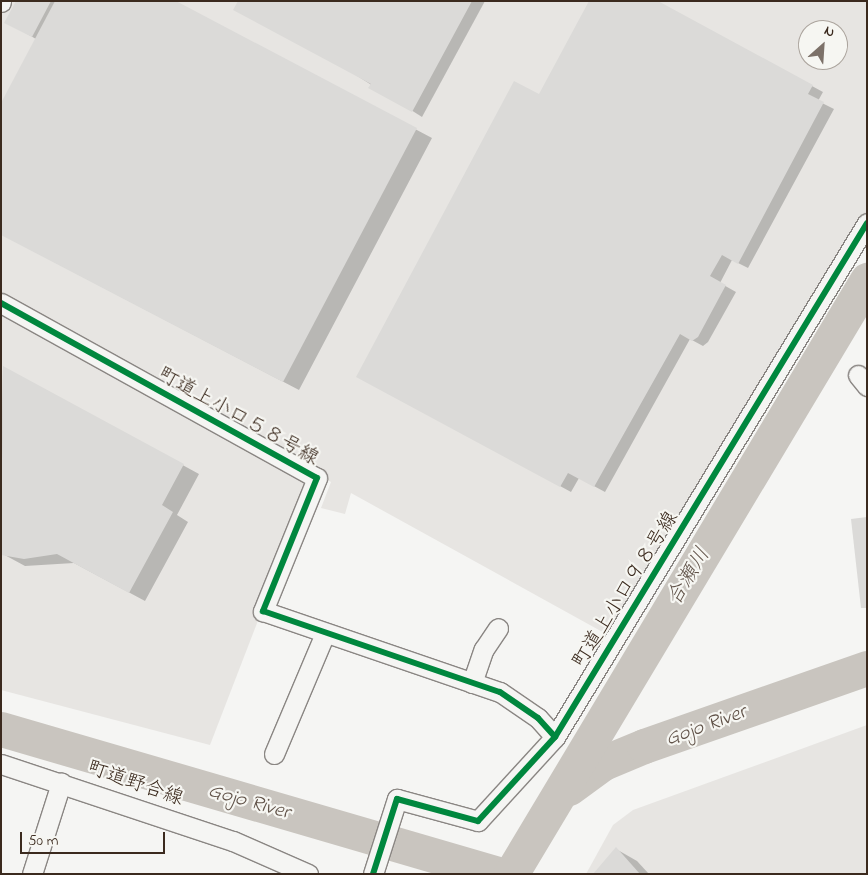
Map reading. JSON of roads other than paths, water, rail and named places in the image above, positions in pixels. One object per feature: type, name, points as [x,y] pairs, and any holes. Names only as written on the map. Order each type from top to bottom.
[{"type":"street","name":"町道上小口９８号線","points":[[373,874],[397,799],[478,821],[555,736],[867,223]]},
{"type":"street","name":"町道上小口５８号線","points":[[1,303],[317,478],[264,611],[500,692],[538,718],[555,736]]},
{"type":"street","points":[[472,683],[484,649],[498,628]]},
{"type":"street","points":[[274,754],[325,633]]},
{"type":"street","name":"町道野合線","points":[[1,764],[247,846],[308,874]]},
{"type":"street","points":[[32,874],[61,783]]},
{"type":"waterway","name":"合瀬川","points":[[511,874],[867,280]]},
{"type":"waterway","name":"Gojo River","points":[[569,788],[603,763],[644,746],[867,668]]},
{"type":"waterway","name":"Gojo River","points":[[1,729],[498,874]]}]
